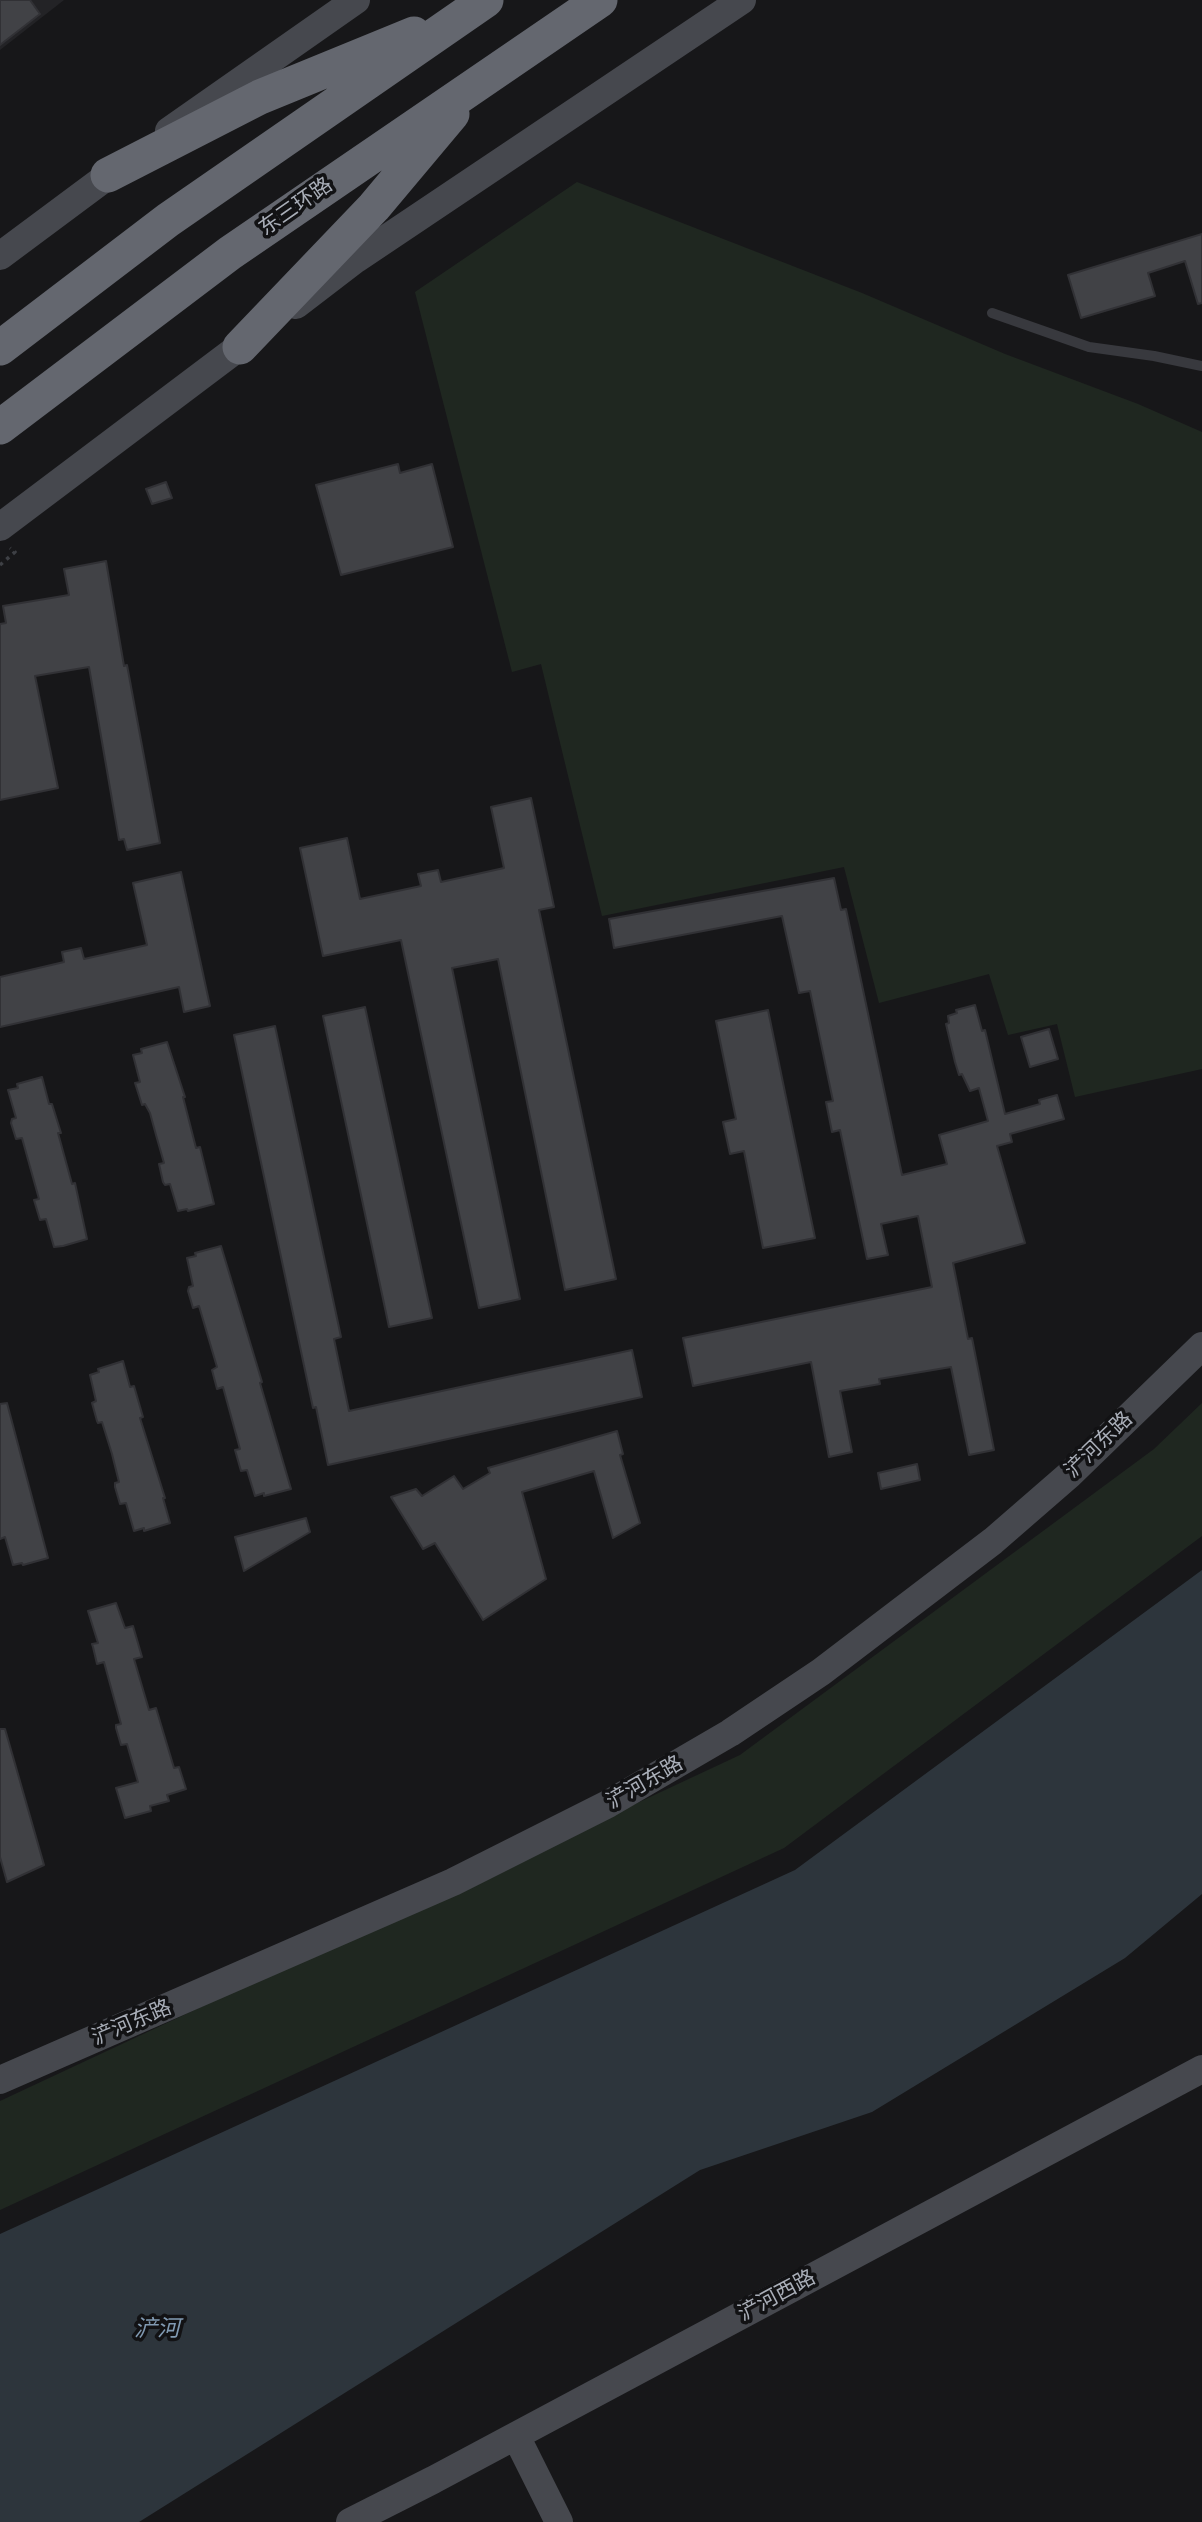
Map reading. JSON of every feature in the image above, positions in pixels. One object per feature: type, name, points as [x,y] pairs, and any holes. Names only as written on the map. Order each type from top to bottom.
[{"type":"highway","name":"东三环路","points":[[0,427],[230,253],[600,0]]},
{"type":"highway","points":[[569,22],[617,0]]},
{"type":"highway","points":[[108,174],[260,97],[473,8]]},
{"type":"highway","points":[[0,348],[168,220],[473,8]]},
{"type":"highway","points":[[240,347],[374,207],[475,88]]},
{"type":"street","points":[[0,256],[223,91],[356,0]]},
{"type":"street","points":[[3,536],[240,347],[356,260],[742,0]]},
{"type":"street","name":"浐河东路","points":[[0,2080],[453,1882],[586,1816],[730,1733],[832,1664],[993,1541],[1069,1475],[1202,1346]]},
{"type":"street","name":"浐河西路","points":[[350,2522],[1202,2069]]},
{"type":"street","points":[[516,2436],[559,2522]]},
{"type":"lane","points":[[992,313],[1089,347],[1202,366]]},
{"type":"path","points":[[0,565],[15,552],[3,536]]},
{"type":"shaded area","points":[[0,0],[64,0],[0,50]]},
{"type":"shaded area","points":[[577,182],[862,293],[1005,354],[1138,404],[1202,432],[1202,1069],[1075,1097],[1057,1024],[1008,1035],[989,974],[879,1003],[844,867],[602,916],[541,664],[512,672],[415,292]]},
{"type":"shaded area","points":[[1202,1403],[1202,1536],[784,1848],[0,2210],[0,2101],[740,1755],[1154,1449]]},
{"type":"water","name":"浐河","points":[[1202,1570],[1202,1894],[1125,1958],[872,2112],[700,2170],[139,2522],[0,2522],[0,2234],[795,1870]]},
{"type":"building","points":[[0,0],[30,0],[40,14],[0,45]]},
{"type":"building","points":[[1202,234],[1202,303],[1198,304],[1185,261],[1148,273],[1155,296],[1081,318],[1068,275]]},
{"type":"building","points":[[398,464],[400,473],[432,464],[453,547],[341,575],[316,485]]},
{"type":"building","points":[[166,482],[172,498],[152,504],[146,489]]},
{"type":"building","points":[[106,561],[160,843],[127,850],[124,839],[119,840],[89,667],[35,676],[58,788],[0,800],[0,624],[6,623],[3,606],[69,595],[64,569]]},
{"type":"building","points":[[531,798],[554,907],[539,910],[616,1279],[565,1290],[498,959],[452,968],[520,1299],[479,1308],[401,940],[323,956],[300,848],[347,838],[360,899],[421,886],[418,874],[438,870],[441,882],[504,868],[491,807]]},
{"type":"building","points":[[181,872],[210,1006],[184,1012],[179,987],[0,1027],[0,977],[64,962],[62,952],[81,948],[84,959],[147,945],[133,883]]},
{"type":"building","points":[[834,878],[841,910],[846,909],[902,1175],[947,1164],[939,1135],[988,1121],[979,1088],[970,1091],[962,1074],[959,1075],[955,1062],[946,1024],[949,1023],[948,1016],[957,1013],[956,1010],[975,1005],[982,1031],[985,1030],[1005,1114],[1040,1104],[1039,1100],[1057,1095],[1064,1119],[1010,1134],[1012,1142],[997,1146],[1025,1243],[953,1263],[968,1339],[972,1338],[994,1450],[969,1455],[951,1367],[879,1379],[880,1384],[840,1391],[852,1452],[829,1457],[811,1362],[693,1386],[683,1338],[932,1287],[918,1216],[881,1224],[888,1255],[867,1259],[840,1130],[832,1132],[826,1102],[833,1101],[810,991],[799,993],[782,916],[614,948],[609,919]]},
{"type":"building","points":[[365,1007],[432,1318],[389,1327],[323,1016]]},
{"type":"building","points":[[768,1010],[815,1238],[763,1248],[744,1151],[730,1154],[723,1122],[736,1119],[716,1021]]},
{"type":"building","points":[[275,1026],[341,1337],[334,1339],[349,1411],[632,1350],[642,1397],[328,1465],[316,1407],[313,1408],[234,1035]]},
{"type":"building","points":[[1049,1029],[1058,1059],[1030,1067],[1021,1037]]},
{"type":"building","points":[[167,1042],[185,1097],[196,1148],[200,1147],[214,1204],[188,1211],[178,1211],[170,1184],[165,1185],[163,1182],[159,1164],[164,1163],[150,1113],[145,1104],[142,1105],[135,1083],[140,1082],[133,1055],[142,1053],[141,1049]]},
{"type":"building","points":[[42,1077],[61,1133],[58,1133],[72,1184],[75,1183],[87,1239],[54,1247],[46,1219],[40,1220],[34,1200],[39,1199],[22,1138],[16,1139],[11,1123],[12,1119],[16,1118],[8,1090],[18,1088],[17,1084]]},
{"type":"building","points":[[221,1246],[291,1489],[264,1496],[264,1493],[255,1496],[247,1470],[241,1471],[235,1450],[240,1449],[223,1387],[217,1389],[212,1370],[217,1367],[199,1306],[193,1308],[188,1291],[189,1287],[193,1286],[187,1258]]},
{"type":"building","points":[[123,1361],[130,1387],[134,1386],[143,1417],[140,1418],[170,1523],[144,1531],[144,1528],[134,1531],[126,1503],[120,1504],[115,1487],[115,1483],[119,1482],[112,1454],[102,1422],[98,1423],[92,1403],[96,1401],[90,1375],[99,1372],[98,1369]]},
{"type":"building","points":[[7,1403],[48,1558],[23,1565],[13,1565],[5,1537],[0,1539],[0,1404]]},
{"type":"building","points":[[617,1431],[623,1454],[620,1455],[640,1523],[613,1538],[594,1471],[522,1492],[546,1579],[483,1620],[435,1543],[423,1549],[391,1497],[416,1489],[422,1496],[454,1476],[463,1489],[490,1473],[488,1468]]},
{"type":"building","points":[[917,1464],[920,1480],[881,1489],[878,1473]]},
{"type":"building","points":[[306,1518],[310,1532],[244,1571],[235,1537]]},
{"type":"building","points":[[116,1603],[125,1628],[133,1626],[142,1657],[134,1659],[149,1710],[156,1708],[174,1768],[179,1767],[186,1789],[167,1795],[169,1801],[150,1806],[151,1811],[125,1818],[116,1788],[138,1782],[127,1744],[121,1745],[116,1728],[116,1725],[121,1724],[104,1662],[97,1664],[92,1644],[98,1643],[88,1611]]},
{"type":"building","points":[[0,1729],[5,1729],[44,1865],[7,1882],[0,1857]]}]
